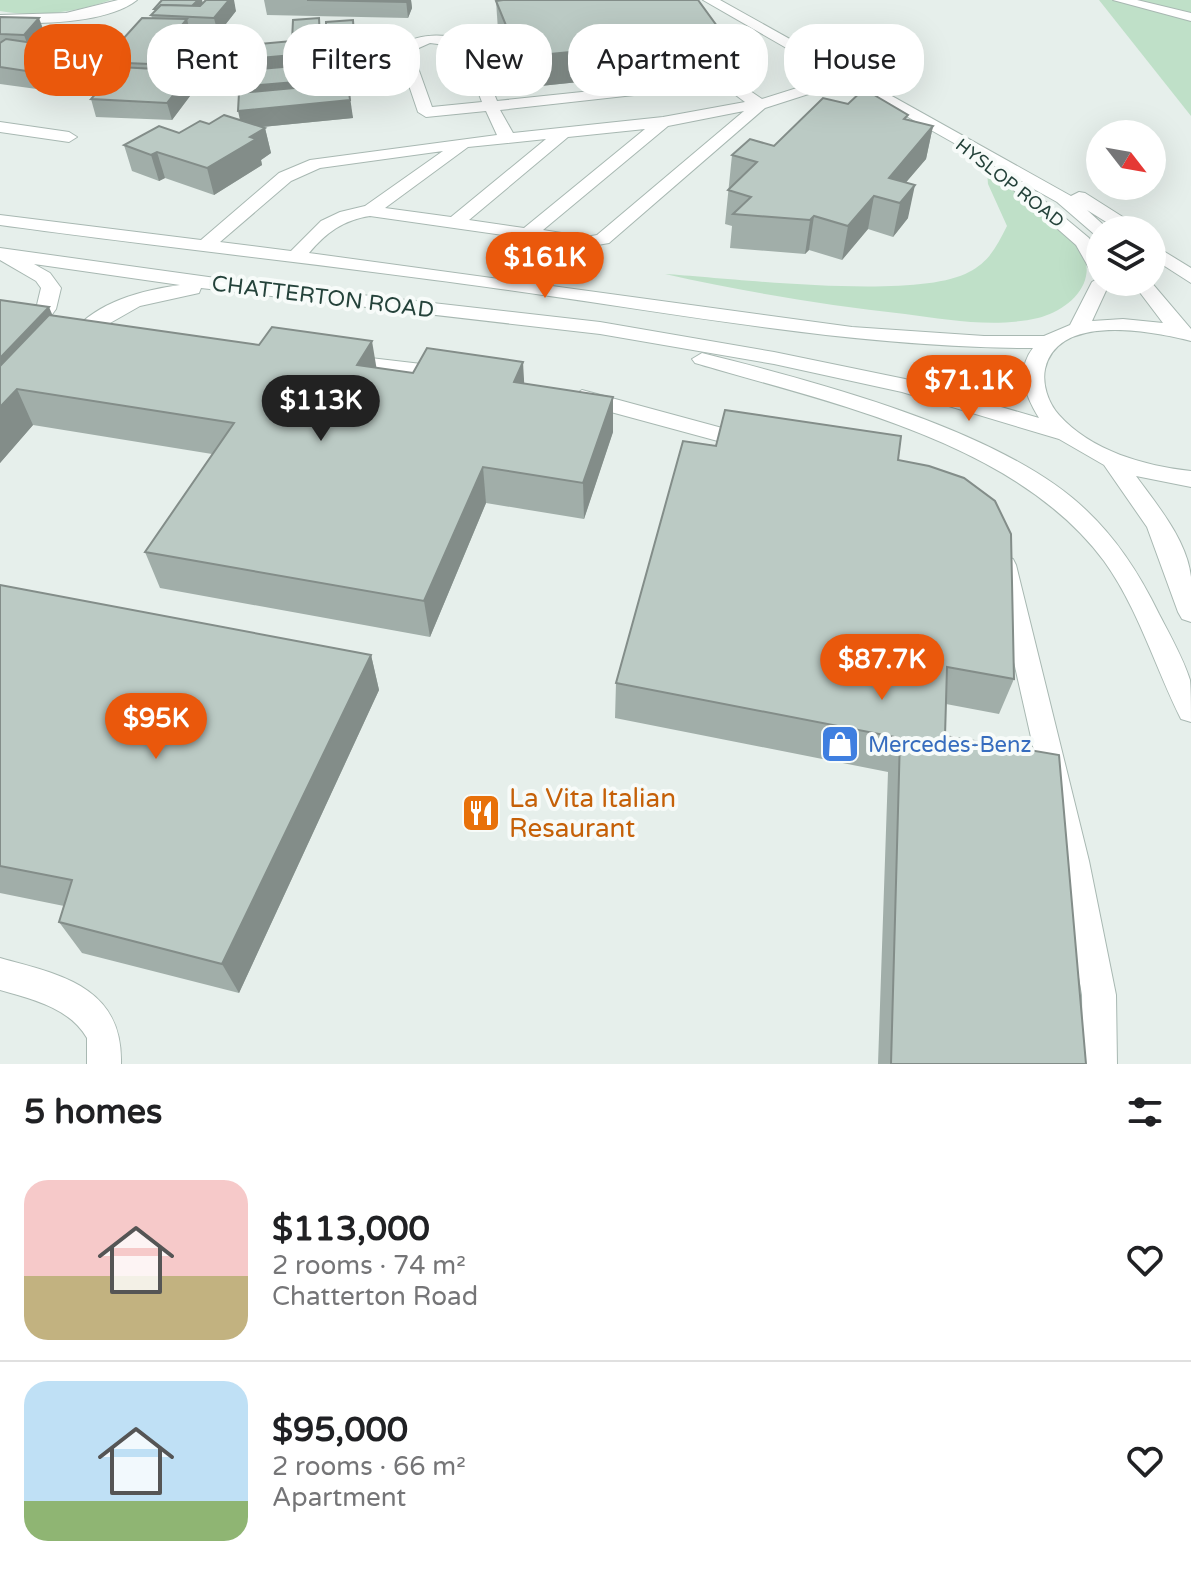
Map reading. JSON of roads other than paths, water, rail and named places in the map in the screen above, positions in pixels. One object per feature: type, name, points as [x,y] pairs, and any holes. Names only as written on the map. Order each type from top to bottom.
[{"type":"street","points":[[0,19],[56,18],[130,0]]},
{"type":"street","name":"HYSLOP ROAD","points":[[710,0],[784,42]]},
{"type":"street","points":[[1120,0],[1191,17]]},
{"type":"street","points":[[507,138],[491,106],[467,43],[430,39],[404,50],[426,112],[491,106],[715,82],[729,83],[748,102]]},
{"type":"street","points":[[296,257],[327,222],[348,213],[370,211],[586,242],[607,237],[748,102],[784,86]]},
{"type":"street","points":[[206,245],[285,177],[332,160],[663,122],[784,93]]},
{"type":"street","name":"HYSLOP ROAD","points":[[880,96],[1063,198],[1086,218]]},
{"type":"street","points":[[529,233],[663,122]]},
{"type":"street","points":[[0,127],[69,137]]},
{"type":"street","points":[[455,223],[564,131]]},
{"type":"street","name":"HYSLOP ROAD","points":[[948,135],[1061,221],[1086,247]]},
{"type":"street","points":[[370,211],[465,143]]},
{"type":"street","points":[[1000,162],[1067,191],[1108,216]]},
{"type":"street","name":"CHATTERTON ROAD","points":[[0,220],[815,328],[952,343],[1051,342]]},
{"type":"street","points":[[2,254],[43,277],[51,288],[46,309],[22,326],[113,336]]},
{"type":"street","name":"CHATTERTON ROAD","points":[[2,254],[230,286],[600,328],[774,358],[905,386],[1067,434]]},
{"type":"street","points":[[1166,259],[1191,277]]},
{"type":"street","points":[[82,333],[114,310],[157,293],[230,286]]},
{"type":"street","points":[[1078,329],[1094,296]]},
{"type":"street","points":[[1153,296],[1186,333]]},
{"type":"street","points":[[1186,333],[1126,323],[1078,329],[1051,342],[1038,356],[1033,374],[1035,393],[1047,414],[1067,434],[1113,461],[1143,472],[1191,479]]},
{"type":"street","points":[[600,328],[914,424],[989,458],[1042,489],[1082,520],[1111,553],[1134,590],[1191,711]]},
{"type":"street","points":[[315,357],[478,377]]},
{"type":"street","points":[[556,392],[772,448]]},
{"type":"street","points":[[1113,461],[1158,524],[1191,612]]},
{"type":"street","points":[[992,543],[1008,579],[1074,861],[1099,995],[1100,1064]]},
{"type":"street","points":[[0,974],[54,989],[80,1004],[103,1033],[104,1064]]},
{"type":"place","name":"Mercedes-Benz","points":[[840,744]]},
{"type":"place","name":"La Vita Italian Resaurant","points":[[481,813]]}]
